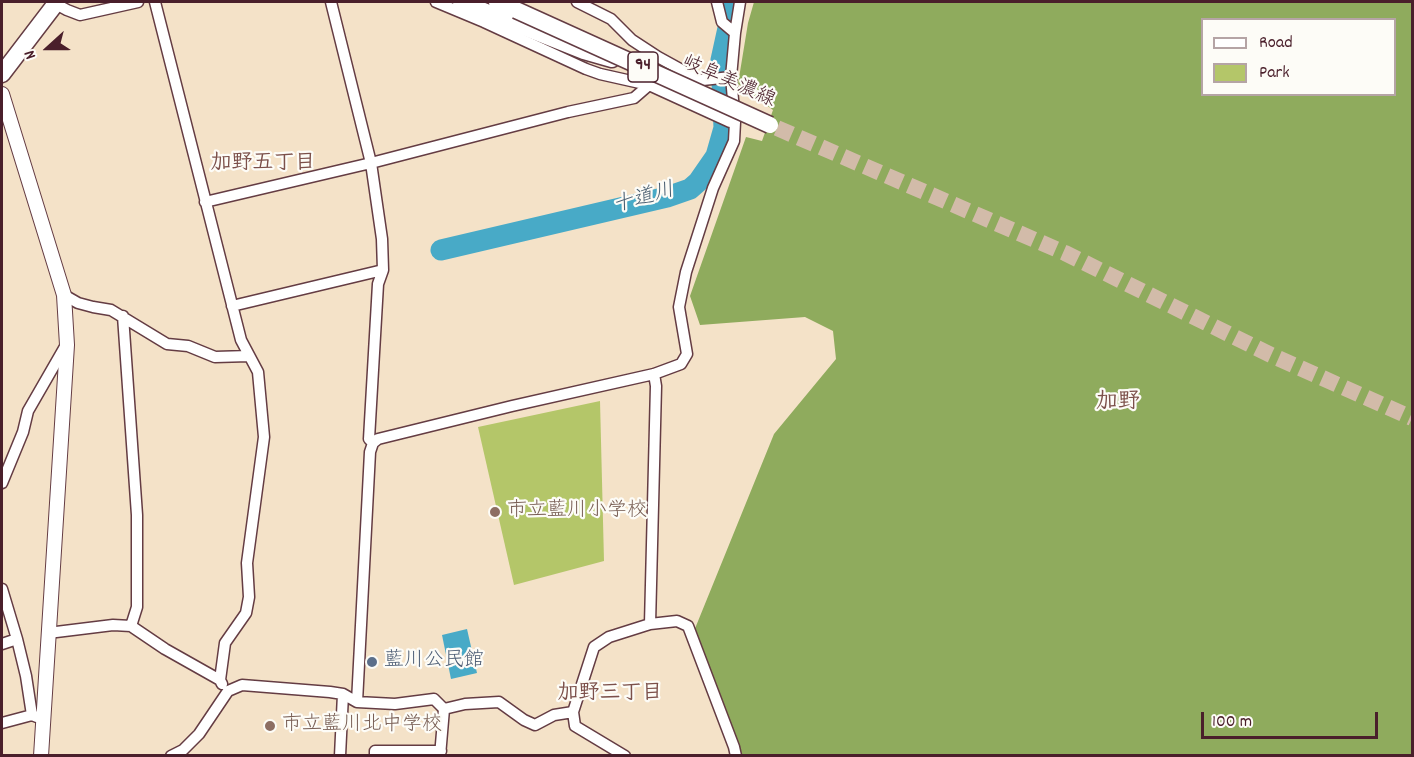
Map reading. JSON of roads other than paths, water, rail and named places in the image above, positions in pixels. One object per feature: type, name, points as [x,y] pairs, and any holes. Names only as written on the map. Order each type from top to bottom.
[{"type":"main road","points":[[2,74],[57,2]]},
{"type":"main road","name":"94","points":[[461,2],[584,51],[644,68]]},
{"type":"main road","name":"岐阜美濃線","points":[[497,2],[773,127]]},
{"type":"street","points":[[57,2],[67,10],[80,15],[138,2]]},
{"type":"street","points":[[155,2],[241,340],[258,372],[264,437],[247,563],[249,597],[246,613],[225,643],[220,680]]},
{"type":"street","points":[[331,2],[371,163],[382,239],[383,270],[378,284],[369,439],[373,443]]},
{"type":"street","points":[[436,2],[585,69],[654,88],[730,122],[735,122]]},
{"type":"street","points":[[577,2],[611,19],[632,40],[698,80]]},
{"type":"street","points":[[717,2],[722,22],[731,30]]},
{"type":"street","points":[[357,702],[370,452],[373,443],[378,439],[654,374],[681,364],[687,354],[679,307],[686,272],[713,188],[734,141],[735,122],[725,78],[731,30],[740,2]]},
{"type":"street","points":[[205,202],[371,163],[568,112],[634,98],[654,88],[725,78]]},
{"type":"street","points":[[2,94],[64,295],[67,345],[48,633],[38,717]]},
{"type":"street","points":[[232,306],[383,270]]},
{"type":"street","points":[[64,295],[78,303],[111,310],[167,344],[188,346],[215,357],[249,356]]},
{"type":"street","points":[[123,316],[137,515],[137,607],[132,626]]},
{"type":"street","points":[[2,483],[23,432],[28,411],[67,345]]},
{"type":"street","points":[[650,624],[656,386],[654,374]]},
{"type":"street","points":[[2,590],[38,717],[42,756]]},
{"type":"street","points":[[626,756],[574,726],[573,712],[594,647],[609,637],[650,624],[677,621],[688,626],[736,756]]},
{"type":"street","points":[[48,633],[113,625],[132,626],[165,649],[220,680],[228,691]]},
{"type":"street","points":[[2,644],[17,639]]},
{"type":"street","points":[[171,756],[181,753],[199,734],[228,691],[242,685],[330,692],[343,694],[357,702],[395,704],[434,699],[444,709],[441,753],[375,751],[375,756]]},
{"type":"street","points":[[339,756],[343,694]]},
{"type":"street","points":[[444,709],[465,704],[499,702],[535,725],[554,715],[573,712]]},
{"type":"street","points":[[2,723],[38,717]]},
{"type":"water","points":[[467,629],[477,673],[451,679],[442,635]]},
{"type":"waterway","name":"十道川","points":[[441,250],[667,197],[690,189],[698,182],[716,156],[724,128],[721,60],[732,2]]},
{"type":"tunnel","points":[[777,128],[1065,253],[1271,355],[1412,418]]},
{"type":"place","name":"市立藍川小学校","points":[[495,512]]},
{"type":"place","name":"藍川公民館","points":[[372,662]]},
{"type":"place","name":"市立藍川北中学校","points":[[270,726]]},
{"type":"district","name":"加野五丁目","points":[[263,165]]},
{"type":"district","name":"加野","points":[[1118,404]]},
{"type":"district","name":"加野三丁目","points":[[610,695]]}]
